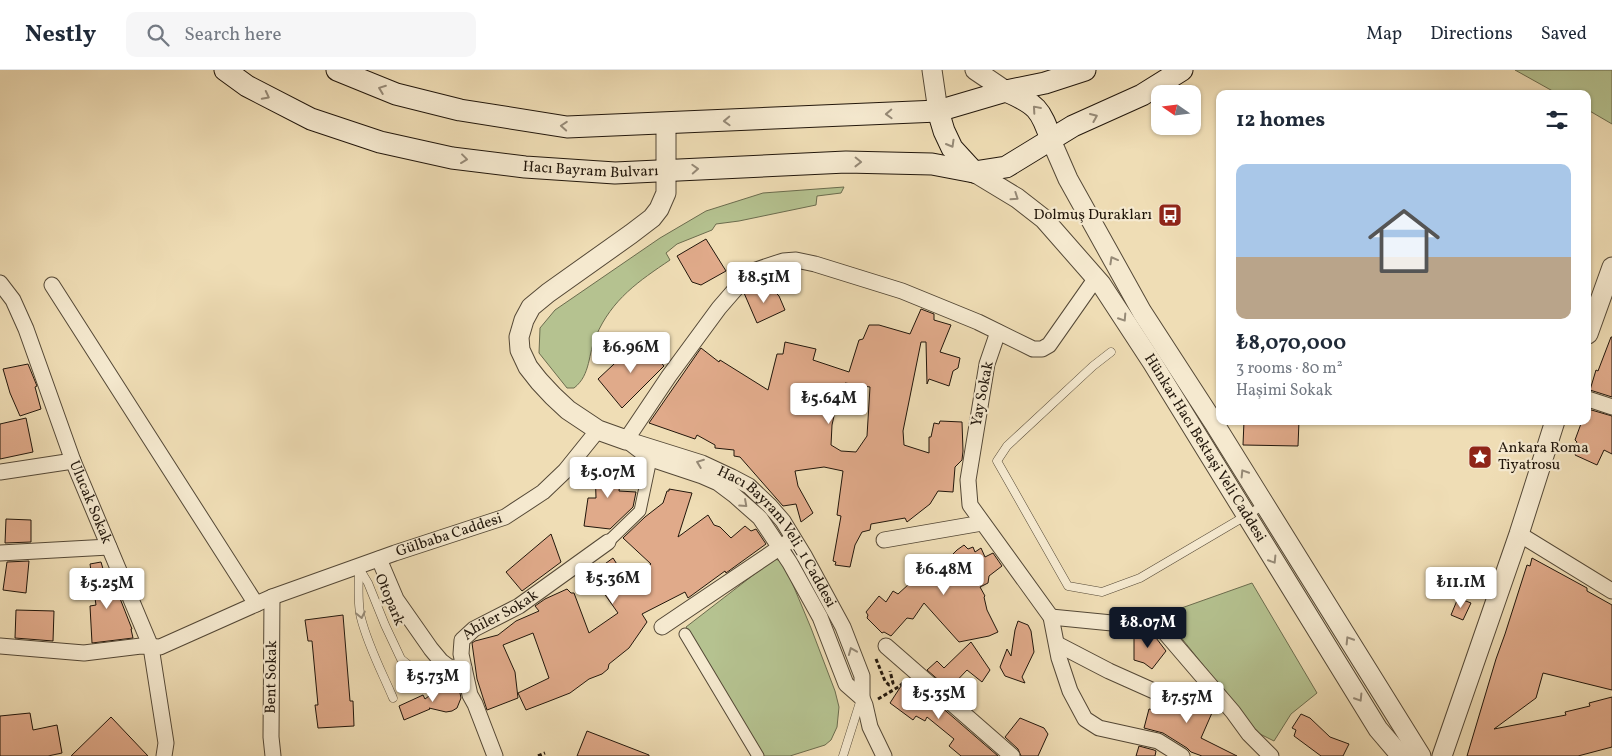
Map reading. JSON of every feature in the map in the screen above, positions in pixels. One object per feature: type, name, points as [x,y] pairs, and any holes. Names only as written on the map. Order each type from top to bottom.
[{"type":"main road","name":"Hacı Bayram Bulvarı","points":[[224,70],[247,86],[311,119],[389,144],[452,158],[615,173],[846,162],[932,164],[974,172],[1006,166],[1073,126],[1142,95],[1182,70]]},
{"type":"main road","points":[[337,70],[396,94],[460,110],[567,127],[938,112],[1006,91],[1044,83],[1085,70]]},
{"type":"main road","points":[[1006,91],[1034,104],[1045,120],[1051,140]]},
{"type":"main road","points":[[938,112],[952,148],[974,172]]},
{"type":"street","points":[[932,70],[938,112]]},
{"type":"street","points":[[975,70],[1006,91]]},
{"type":"street","name":"Hacı Bayram Veli_1 Caddesi","points":[[666,123],[666,193],[659,209],[652,218],[548,293],[531,308],[524,320],[519,337],[520,350],[528,367],[539,382],[568,410],[598,430],[702,463],[749,486],[783,521],[787,543]]},
{"type":"street","name":"Hünkar Hacı Bektaşi Veli Caddesi","points":[[1051,140],[1068,179],[1142,312],[1421,756]]},
{"type":"street","name":"Hünkar Hacı Bektaşi Veli Caddesi","points":[[974,172],[1017,198],[1044,218],[1096,278],[1152,362],[1378,729],[1401,756]]},
{"type":"street","points":[[626,440],[669,376],[719,308],[745,278],[756,270],[776,262],[796,260],[870,280],[954,311],[1033,350],[1042,349],[1049,345],[1096,278]]},
{"type":"street","points":[[1591,326],[1612,267]]},
{"type":"street","name":"Ulucak Sokak","points":[[0,283],[13,300],[26,329],[73,461],[151,647],[166,743],[164,756]]},
{"type":"street","points":[[52,285],[256,604]]},
{"type":"street","name":"Yay Sokak","points":[[982,523],[970,505],[968,480],[986,364],[998,332]]},
{"type":"street","points":[[1591,400],[1612,407]]},
{"type":"street","points":[[1442,756],[1555,425]]},
{"type":"street","name":"Gülbaba Caddesi","points":[[0,646],[84,653],[141,646],[160,647],[272,597],[378,559],[506,517],[543,492],[565,471],[598,430]]},
{"type":"street","name":"Hacı Bayram Veli_1 Caddesi","points":[[626,440],[651,459],[718,483],[805,557],[842,627],[862,676],[862,698]]},
{"type":"street","name":"Ahiler Sokak","points":[[495,756],[470,695],[461,654],[462,640],[474,628],[519,606],[608,542],[640,511],[651,459]]},
{"type":"street","points":[[0,472],[73,461]]},
{"type":"street","points":[[884,540],[982,523],[1052,616],[1056,644],[1070,691],[1085,719],[1099,728],[1158,741],[1182,756]]},
{"type":"street","points":[[1519,534],[1612,590]]},
{"type":"street","points":[[662,627],[787,543]]},
{"type":"street","points":[[0,553],[109,547]]},
{"type":"street","points":[[378,559],[396,599],[431,649],[449,667],[464,668]]},
{"type":"street","name":"Bent Sokak","points":[[272,597],[271,737],[273,756]]},
{"type":"street","points":[[1052,616],[1112,623],[1154,623],[1161,628],[1249,734],[1271,756]]},
{"type":"street","points":[[684,634],[758,756]]},
{"type":"street","points":[[1056,644],[1108,671],[1156,692]]},
{"type":"street","points":[[886,646],[1012,756]]},
{"type":"street","points":[[862,698],[870,726],[884,756]]},
{"type":"lane","points":[[1111,352],[1093,366],[1007,446],[997,461],[1068,586],[1102,592],[1140,578],[1264,505]]},
{"type":"lane","name":"Otopark","points":[[359,567],[368,583],[401,659],[425,678]]},
{"type":"lane","name":"Otopark","points":[[359,567],[361,618],[394,698]]},
{"type":"lane","name":"Hacı Bayram Veli_1 Caddesi","points":[[843,756],[862,698]]},
{"type":"path","points":[[887,694],[900,686],[915,670]]},
{"type":"path","points":[[538,756],[545,753]]},
{"type":"green space","points":[[1515,70],[1612,70],[1612,124],[1591,112],[1591,90],[1551,90]]},
{"type":"green space","points":[[844,187],[841,193],[817,196],[816,205],[716,224],[712,230],[677,244],[666,253],[670,260],[627,292],[610,311],[593,343],[583,377],[574,388],[567,388],[539,353],[540,328],[555,310],[660,238],[706,211],[763,193]]},
{"type":"green space","points":[[774,559],[783,561],[811,628],[835,691],[839,707],[837,727],[831,740],[825,745],[790,756],[763,756],[686,627]]},
{"type":"green space","points":[[1252,583],[1317,693],[1291,714],[1274,741],[1258,733],[1179,635],[1159,616]]},
{"type":"building","points":[[706,239],[726,271],[701,285],[692,282],[677,256]]},
{"type":"building","points":[[757,286],[762,294],[774,291],[779,296],[785,310],[757,323],[744,293]]},
{"type":"building","points":[[921,309],[934,314],[934,320],[951,325],[940,352],[960,358],[958,368],[953,371],[949,386],[929,379],[927,384],[926,342],[921,342],[903,431],[904,445],[929,453],[929,437],[931,437],[934,423],[939,424],[940,421],[962,422],[962,460],[955,467],[953,492],[938,491],[930,504],[907,522],[905,518],[871,524],[870,530],[862,532],[855,545],[850,567],[835,565],[836,562],[833,561],[841,516],[837,515],[843,471],[824,467],[795,471],[798,486],[813,513],[801,522],[796,504],[783,506],[740,457],[734,456],[734,450],[715,448],[715,445],[697,435],[695,439],[649,423],[701,348],[719,362],[720,360],[768,390],[777,354],[783,354],[785,342],[816,349],[813,360],[849,372],[859,340],[863,339],[869,325],[879,325],[910,334]],"holes":[[[845,383],[870,387],[867,436],[856,452],[841,451],[831,445],[832,425],[836,407]]]},
{"type":"building","points":[[1612,337],[1612,397],[1591,390],[1596,370],[1598,371]]},
{"type":"building","points":[[645,345],[664,366],[622,408],[598,379],[629,350]]},
{"type":"building","points":[[28,364],[37,386],[35,387],[41,409],[20,416],[10,393],[3,369]]},
{"type":"building","points":[[1591,410],[1612,416],[1612,454],[1604,450],[1597,465],[1575,455],[1578,448],[1575,446],[1577,442],[1575,440],[1581,425],[1591,425]]},
{"type":"building","points":[[26,418],[33,452],[0,459],[0,424]]},
{"type":"building","points":[[1244,425],[1299,425],[1298,446],[1243,445]]},
{"type":"building","points":[[595,466],[622,466],[619,491],[636,492],[633,507],[610,529],[584,526],[588,498],[596,498]]},
{"type":"building","points":[[669,489],[692,493],[678,537],[708,515],[714,525],[720,527],[731,538],[745,526],[751,531],[756,529],[766,544],[688,598],[685,592],[642,614],[647,622],[629,648],[609,664],[608,669],[602,674],[589,679],[570,693],[547,702],[526,710],[518,693],[549,678],[533,633],[503,645],[515,672],[518,698],[487,710],[477,679],[472,643],[498,635],[516,621],[539,611],[535,606],[545,599],[567,589],[574,593],[589,633],[618,613],[601,589],[597,590],[589,572],[600,563],[602,566],[613,558],[627,580],[651,564],[623,538],[663,503]]},
{"type":"building","points":[[6,519],[31,520],[31,542],[5,543]]},
{"type":"building","points":[[551,534],[561,562],[522,591],[506,572]]},
{"type":"building","points":[[964,545],[968,549],[973,547],[975,552],[981,548],[985,557],[993,553],[1002,566],[989,576],[988,583],[980,587],[985,596],[987,610],[998,632],[989,636],[959,642],[924,603],[913,619],[907,618],[891,636],[884,632],[882,633],[867,618],[866,612],[879,596],[886,602],[893,591],[898,594],[920,574],[917,571],[926,563],[932,566],[942,556],[947,560]]},
{"type":"building","points":[[1532,558],[1587,588],[1587,591],[1612,605],[1612,690],[1543,673],[1536,698],[1494,729],[1566,715],[1565,712],[1590,706],[1589,703],[1612,697],[1612,747],[1578,756],[1467,756],[1496,659],[1527,565],[1530,566]]},
{"type":"building","points":[[29,561],[26,593],[3,590],[7,562]]},
{"type":"building","points":[[101,562],[106,579],[112,578],[132,629],[133,638],[92,643],[90,606],[96,605],[90,564]]},
{"type":"building","points":[[1458,598],[1471,603],[1463,620],[1451,615]]},
{"type":"building","points":[[16,610],[54,611],[53,641],[15,638]]},
{"type":"building","points":[[343,615],[350,701],[353,701],[354,726],[318,728],[315,705],[318,705],[312,641],[308,641],[305,620]]},
{"type":"building","points":[[1018,621],[1028,625],[1031,631],[1034,652],[1022,677],[1025,683],[1005,676],[1000,667],[1007,649],[1011,656]]},
{"type":"building","points":[[1134,632],[1153,634],[1166,651],[1152,669],[1144,663],[1134,660]]},
{"type":"building","points":[[971,642],[990,670],[982,682],[967,670],[949,689],[927,670],[937,661],[944,668]]},
{"type":"building","points":[[910,680],[998,756],[961,756],[949,746],[954,739],[927,717],[925,721],[916,716],[913,720],[890,703],[903,683],[906,685]]},
{"type":"building","points":[[441,687],[455,688],[460,693],[461,698],[457,708],[446,712],[429,708],[404,720],[399,706],[423,695],[425,699]]},
{"type":"building","points":[[1190,690],[1204,693],[1215,706],[1201,738],[1237,756],[1202,756],[1191,752],[1163,733],[1144,728],[1149,709],[1168,713],[1171,702],[1185,706]]},
{"type":"building","points":[[30,713],[33,730],[57,725],[62,753],[48,756],[0,756],[0,716]]},
{"type":"building","points":[[1301,714],[1310,718],[1330,737],[1349,744],[1343,756],[1321,756],[1294,736],[1296,730],[1292,728]]},
{"type":"building","points":[[111,717],[148,756],[71,756]]},
{"type":"building","points":[[1020,718],[1044,728],[1048,734],[1038,756],[1021,756],[1018,749],[1005,737]]},
{"type":"building","points":[[587,731],[649,755],[649,756],[577,756]]},
{"type":"building","points":[[1139,746],[1156,751],[1155,756],[1136,756]]},
{"type":"place","name":"Dolmuş Durakları","points":[[1170,215]]},
{"type":"place","name":"Ankara Roma Tiyatrosu","points":[[1480,457]]}]
